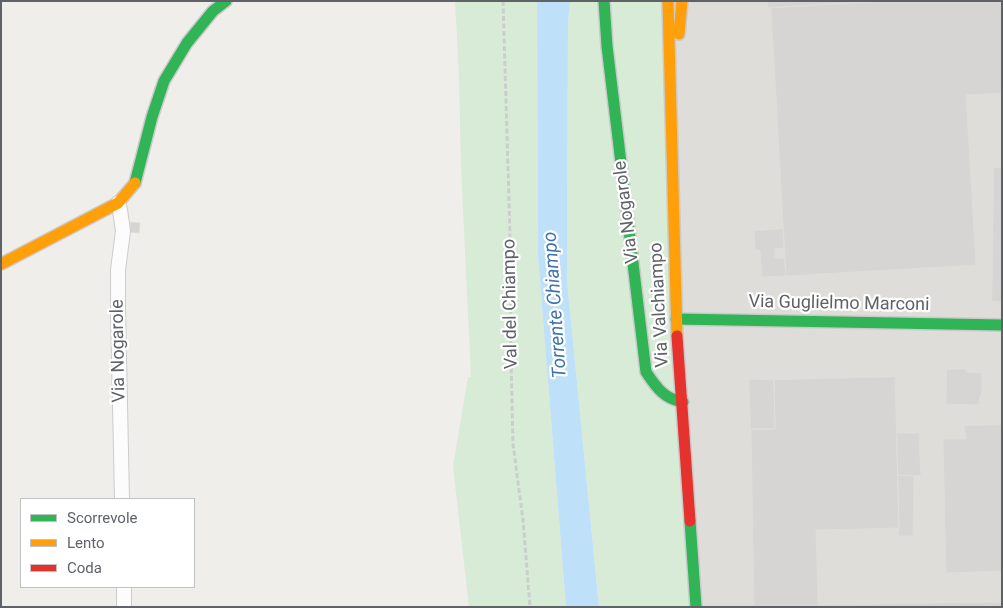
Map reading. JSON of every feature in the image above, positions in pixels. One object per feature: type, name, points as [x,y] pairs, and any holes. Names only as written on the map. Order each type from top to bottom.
[{"type":"street","points":[[1,264],[118,203],[135,183],[152,117],[164,81],[187,43],[213,12],[226,1]]},
{"type":"street","name":"Via Nogarole","points":[[604,1],[607,46],[646,372],[660,393],[675,402],[682,402]]},
{"type":"street","name":"Via Valchiampo","points":[[668,1],[676,319],[696,607]]},
{"type":"street","points":[[670,97],[679,47],[682,1]]},
{"type":"street","name":"Via Nogarole","points":[[118,203],[123,231],[118,270],[122,498]]},
{"type":"street","name":"Via Guglielmo Marconi","points":[[676,319],[1002,325]]},
{"type":"street","points":[[124,588],[124,607]]},
{"type":"path","name":"Val del Chiampo","points":[[503,1],[514,444],[523,520],[530,607]]},
{"type":"shaded area","points":[[663,1],[1002,1],[1002,607],[698,607]]},
{"type":"green space","points":[[455,1],[537,1],[538,256],[566,607],[469,607],[453,466],[468,377],[471,377]]},
{"type":"green space","points":[[570,1],[663,1],[698,607],[599,607],[567,281],[568,22]]},
{"type":"water","name":"Torrente Chiampo","points":[[537,1],[570,1],[568,22],[567,281],[599,607],[566,607],[538,256]]},
{"type":"building","points":[[768,1],[882,1],[768,8]]},
{"type":"building","points":[[882,1],[1002,1],[1002,93],[966,95],[976,265],[786,276],[771,8]]},
{"type":"building","points":[[994,167],[1002,168],[1002,302],[992,301]]},
{"type":"building","points":[[131,222],[140,223],[139,233],[130,232]]},
{"type":"building","points":[[783,229],[784,249],[775,248],[775,258],[784,258],[786,276],[762,277],[760,250],[755,250],[754,231]]},
{"type":"building","points":[[947,369],[966,369],[967,372],[982,373],[982,395],[980,396],[979,405],[946,404]]},
{"type":"building","points":[[895,377],[899,528],[816,530],[818,605],[1002,602],[1002,607],[754,607],[751,429],[775,429],[774,380]]},
{"type":"building","points":[[749,379],[774,380],[775,429],[751,429]]},
{"type":"building","points":[[1002,425],[1002,571],[946,573],[943,439],[966,439],[964,426]]},
{"type":"building","points":[[897,433],[919,433],[921,476],[898,475]]},
{"type":"building","points":[[898,475],[914,476],[913,536],[898,536]]},
{"type":"traffic: fast","points":[[135,183],[152,117],[164,81],[187,43],[213,11],[226,1]]},
{"type":"traffic: fast","points":[[604,1],[607,46],[646,372],[657,387],[666,395],[683,402]]},
{"type":"traffic: fast","points":[[676,319],[1002,325]]},
{"type":"traffic: fast","points":[[690,521],[696,607]]},
{"type":"traffic: slow","points":[[668,1],[677,336]]},
{"type":"traffic: slow","points":[[679,34],[682,1]]},
{"type":"traffic: slow","points":[[1,264],[118,203],[135,183]]},
{"type":"traffic: jam","points":[[677,336],[690,521]]}]
